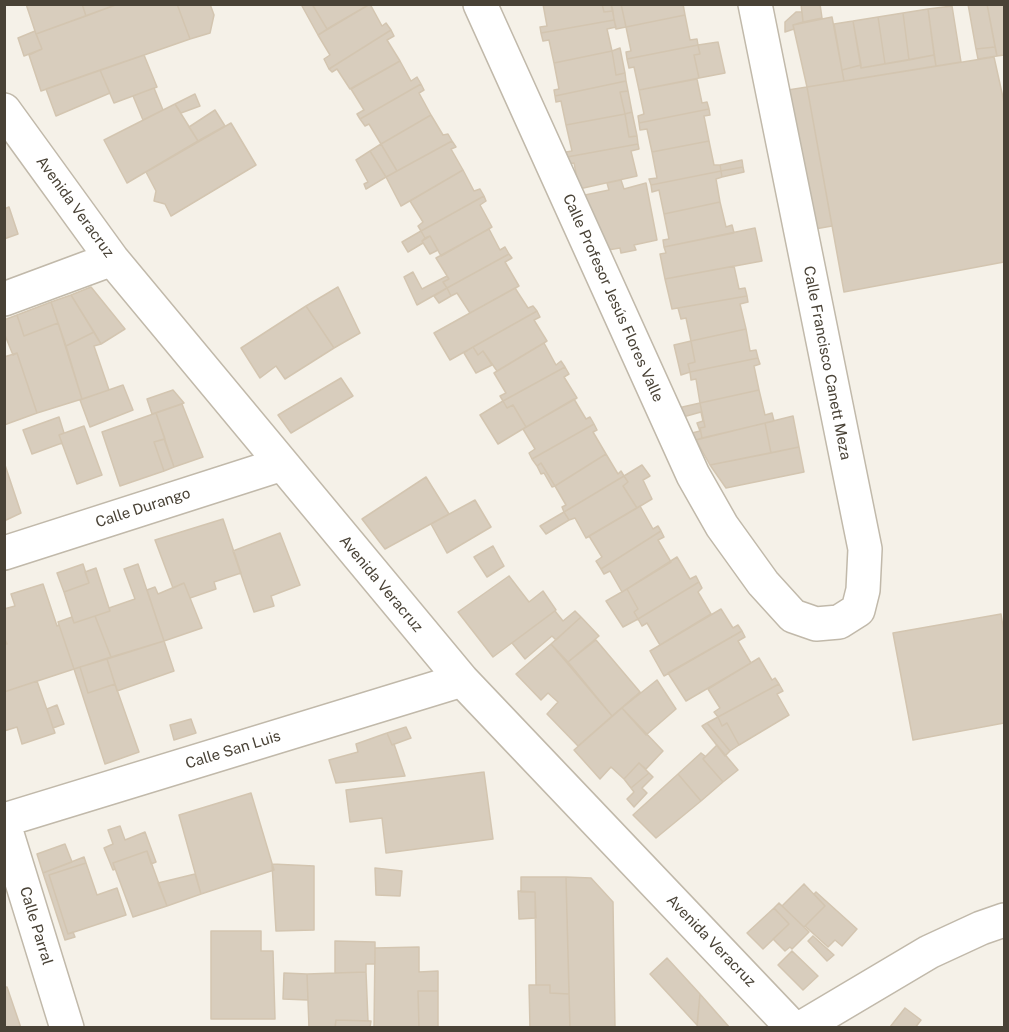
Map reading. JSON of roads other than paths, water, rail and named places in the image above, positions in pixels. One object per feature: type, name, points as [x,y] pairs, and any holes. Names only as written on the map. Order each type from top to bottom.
[{"type":"street","name":"Calle Profesor Jesús Flores Valle","points":[[480,4],[693,475],[722,526],[763,583]]},
{"type":"street","name":"Calle Francisco Canett Meza","points":[[755,4],[865,549],[863,590],[858,610],[839,622],[816,624],[793,615],[763,583]]},
{"type":"street","name":"Avenida Veracruz","points":[[4,110],[112,259],[462,680],[793,1028]]},
{"type":"street","points":[[4,299],[112,259]]},
{"type":"street","name":"Calle Durango","points":[[4,553],[282,464]]},
{"type":"street","name":"Calle San Luis","points":[[4,822],[462,680]]},
{"type":"street","name":"Calle Parral","points":[[4,822],[67,1028]]},
{"type":"street","points":[[801,1028],[929,952],[981,928],[1005,920]]}]
